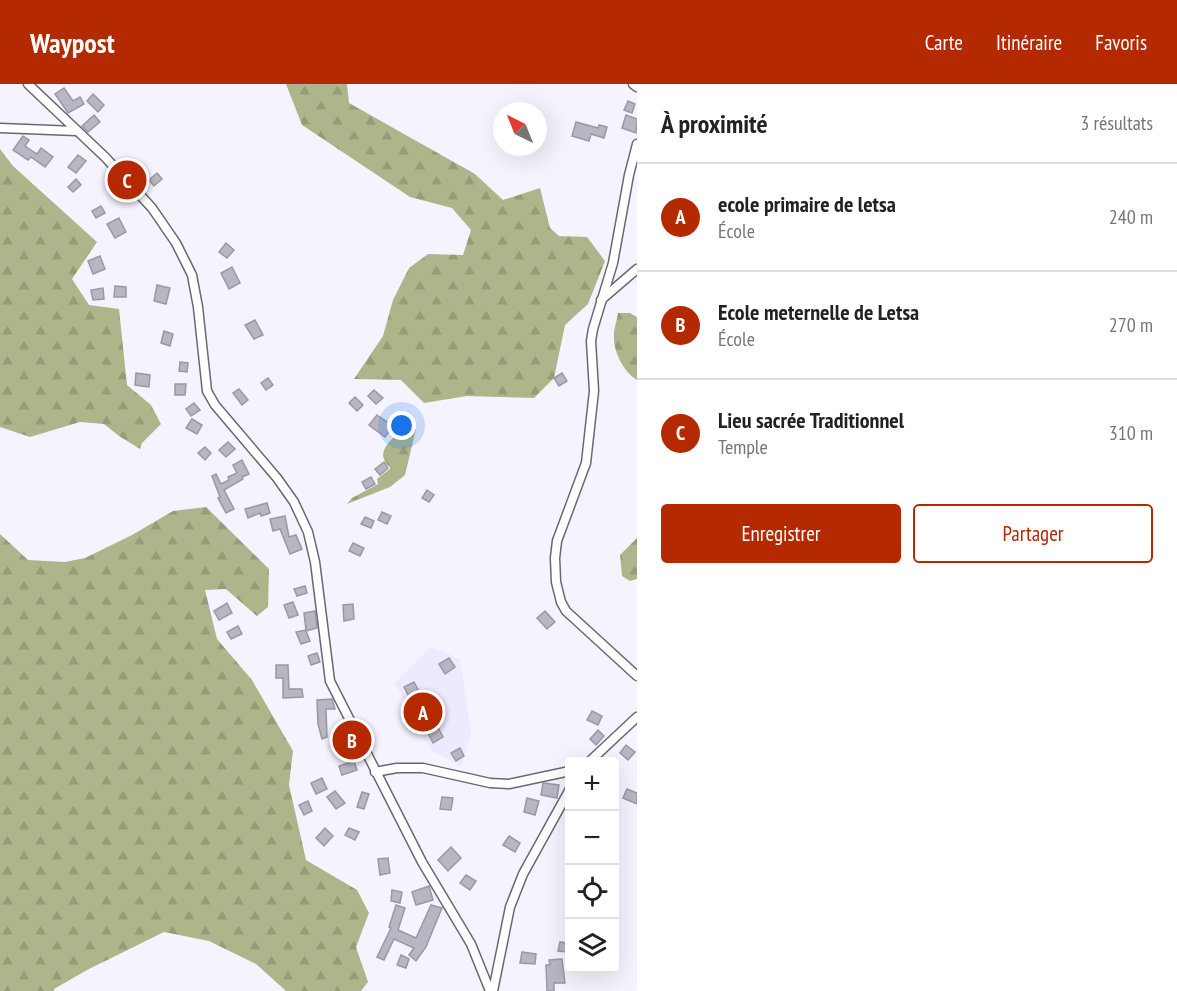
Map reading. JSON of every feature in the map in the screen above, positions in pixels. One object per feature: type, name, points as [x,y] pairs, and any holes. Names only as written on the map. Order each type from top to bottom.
[{"type":"street","points":[[28,84],[105,157],[152,208],[176,243],[192,275],[198,307],[207,391],[215,405],[294,502],[308,532],[321,600],[330,681],[422,862],[471,944],[491,991]]},
{"type":"street","points":[[633,84],[637,87]]},
{"type":"street","points":[[0,128],[76,131]]},
{"type":"street","points":[[637,144],[615,253],[595,317],[591,341],[594,391],[586,463],[557,541],[555,558],[556,582],[566,611],[637,676]]},
{"type":"street","points":[[601,301],[637,269]]},
{"type":"street","points":[[594,757],[637,717]]},
{"type":"street","points":[[375,772],[397,768],[423,768],[490,783],[509,784],[565,772]]},
{"type":"street","points":[[491,991],[503,939],[523,874],[565,798]]},
{"type":"shaded area","points":[[431,647],[460,659],[471,734],[461,767],[430,749],[395,683]]},
{"type":"green space","points":[[286,84],[347,84],[349,103],[475,174],[503,200],[540,188],[550,228],[559,236],[587,237],[605,261],[588,304],[565,325],[554,378],[534,398],[467,396],[424,403],[401,380],[354,379],[383,336],[393,300],[409,268],[428,254],[463,255],[471,230],[452,208],[410,197],[302,125]]},
{"type":"green space","points":[[0,149],[13,166],[97,242],[72,279],[89,305],[119,309],[127,385],[151,405],[161,424],[142,443],[140,449],[104,424],[80,422],[30,437],[0,427]]},
{"type":"green space","points":[[618,313],[630,313],[637,317],[637,380],[624,367],[614,344]]},
{"type":"green space","points":[[403,429],[416,429],[405,475],[390,487],[347,504],[352,498],[378,484],[377,479],[391,468],[384,460],[384,451],[389,442]]},
{"type":"green space","points":[[206,507],[269,569],[268,607],[257,616],[226,589],[205,590],[217,639],[252,680],[293,751],[289,785],[306,860],[357,890],[369,913],[356,947],[368,982],[361,991],[286,991],[256,964],[209,941],[164,932],[87,970],[54,991],[0,991],[0,534],[28,560],[65,562],[85,558],[132,535],[173,511]]},
{"type":"green space","points":[[637,538],[637,579],[630,581],[622,576],[620,555]]},
{"type":"building","points":[[64,88],[73,101],[80,97],[84,104],[68,113],[55,94]]},
{"type":"building","points":[[93,94],[104,105],[98,112],[87,101]]},
{"type":"building","points":[[628,101],[635,104],[632,113],[624,110]]},
{"type":"building","points":[[94,115],[100,122],[88,132],[82,126]]},
{"type":"building","points":[[626,115],[637,119],[636,133],[622,128]]},
{"type":"building","points":[[576,122],[598,128],[599,125],[607,127],[604,138],[591,134],[589,141],[572,136]]},
{"type":"building","points":[[23,136],[29,140],[25,146],[37,154],[41,148],[53,157],[45,167],[31,157],[28,160],[13,150]]},
{"type":"building","points":[[78,155],[86,161],[76,173],[68,167]]},
{"type":"building","points":[[157,173],[162,179],[154,186],[149,180]]},
{"type":"building","points":[[76,179],[81,185],[73,192],[68,187]]},
{"type":"building","points":[[101,206],[105,213],[96,218],[92,211]]},
{"type":"building","points":[[119,218],[126,232],[115,238],[107,224]]},
{"type":"building","points":[[226,243],[234,250],[227,258],[219,252]]},
{"type":"building","points":[[100,256],[105,269],[93,274],[88,261]]},
{"type":"building","points":[[232,267],[240,283],[229,289],[221,273]]},
{"type":"building","points":[[157,285],[170,288],[166,304],[154,301]]},
{"type":"building","points":[[115,286],[126,287],[126,297],[114,297]]},
{"type":"building","points":[[103,288],[104,299],[93,300],[91,290]]},
{"type":"building","points":[[255,320],[263,335],[254,339],[245,325]]},
{"type":"building","points":[[164,331],[173,334],[170,346],[161,343]]},
{"type":"building","points":[[180,362],[188,363],[187,372],[179,371]]},
{"type":"building","points":[[136,373],[150,375],[149,387],[135,385]]},
{"type":"building","points":[[562,373],[567,381],[559,386],[554,378]]},
{"type":"building","points":[[268,378],[273,385],[266,390],[261,383]]},
{"type":"building","points":[[175,384],[186,384],[185,395],[175,395]]},
{"type":"building","points":[[239,389],[248,400],[242,405],[233,393]]},
{"type":"building","points":[[374,390],[383,398],[376,404],[368,396]]},
{"type":"building","points":[[355,397],[363,405],[357,411],[349,403]]},
{"type":"building","points":[[194,403],[200,410],[191,416],[186,409]]},
{"type":"building","points":[[377,415],[393,426],[385,437],[369,425]]},
{"type":"building","points":[[192,419],[202,425],[197,434],[186,428]]},
{"type":"building","points":[[228,442],[235,449],[226,457],[219,450]]},
{"type":"building","points":[[205,447],[211,453],[205,460],[198,453]]},
{"type":"building","points":[[242,460],[249,474],[224,490],[234,509],[226,513],[218,498],[220,497],[212,476],[216,474],[221,484],[229,480],[228,477],[237,473],[233,465]]},
{"type":"building","points":[[384,462],[388,468],[380,475],[375,469]]},
{"type":"building","points":[[371,477],[375,484],[366,489],[362,482]]},
{"type":"building","points":[[427,490],[434,495],[429,502],[422,498]]},
{"type":"building","points":[[267,503],[270,513],[261,516],[260,513],[248,518],[245,509]]},
{"type":"building","points":[[382,512],[391,516],[387,524],[378,520]]},
{"type":"building","points":[[285,516],[289,537],[296,535],[302,549],[290,554],[280,529],[273,531],[270,519]]},
{"type":"building","points":[[365,517],[374,521],[371,528],[361,524]]},
{"type":"building","points":[[353,543],[364,548],[360,556],[349,551]]},
{"type":"building","points":[[305,586],[307,593],[297,596],[294,589]]},
{"type":"building","points":[[293,602],[298,615],[289,618],[284,605]]},
{"type":"building","points":[[227,603],[232,613],[219,620],[214,611]]},
{"type":"building","points":[[353,604],[354,619],[344,621],[343,605]]},
{"type":"building","points":[[315,611],[317,628],[306,631],[310,641],[301,644],[296,632],[306,630],[304,613]]},
{"type":"building","points":[[545,611],[555,622],[547,629],[537,618]]},
{"type":"building","points":[[238,626],[242,634],[231,639],[227,632]]},
{"type":"building","points":[[317,653],[320,662],[311,665],[308,656]]},
{"type":"building","points":[[449,658],[455,667],[445,674],[439,664]]},
{"type":"building","points":[[276,665],[288,665],[289,689],[302,689],[303,697],[283,698],[283,678],[276,678]]},
{"type":"building","points":[[414,682],[443,737],[433,743],[404,687]]},
{"type":"building","points":[[332,699],[335,709],[326,709],[327,737],[322,739],[318,724],[317,700]]},
{"type":"building","points":[[592,711],[602,716],[598,725],[587,720]]},
{"type":"building","points":[[598,730],[604,736],[596,745],[590,739]]},
{"type":"building","points":[[626,745],[635,752],[628,760],[620,753]]},
{"type":"building","points":[[460,748],[464,756],[456,761],[451,753]]},
{"type":"building","points":[[354,761],[357,770],[342,775],[339,766]]},
{"type":"building","points":[[322,778],[327,789],[316,794],[311,783]]},
{"type":"building","points":[[543,783],[559,785],[557,798],[541,795]]},
{"type":"building","points":[[627,789],[637,793],[637,804],[623,798]]},
{"type":"building","points":[[335,791],[345,803],[336,809],[327,797]]},
{"type":"building","points":[[362,792],[369,794],[364,809],[357,807]]},
{"type":"building","points":[[442,797],[453,798],[451,810],[440,809]]},
{"type":"building","points":[[527,798],[539,801],[535,815],[524,812]]},
{"type":"building","points":[[308,801],[312,811],[304,815],[299,805]]},
{"type":"building","points":[[325,828],[333,836],[324,846],[316,838]]},
{"type":"building","points":[[349,828],[359,832],[355,840],[345,835]]},
{"type":"building","points":[[509,836],[520,843],[515,852],[503,845]]},
{"type":"building","points":[[451,847],[461,858],[448,871],[438,860]]},
{"type":"building","points":[[388,858],[390,873],[380,875],[378,859]]},
{"type":"building","points":[[466,875],[476,881],[470,890],[460,883]]},
{"type":"building","points":[[429,886],[433,900],[416,905],[412,892]]},
{"type":"building","points":[[392,890],[402,892],[400,903],[391,901]]},
{"type":"building","points":[[396,905],[405,908],[398,930],[416,938],[431,905],[442,908],[426,947],[416,961],[409,955],[414,948],[394,939],[384,960],[377,957],[391,928],[389,927]]},
{"type":"building","points":[[560,942],[565,943],[565,952],[558,951]]},
{"type":"building","points":[[522,952],[536,954],[535,964],[520,963]]},
{"type":"building","points":[[401,955],[409,959],[406,968],[397,965]]},
{"type":"building","points":[[562,959],[565,983],[554,983],[554,991],[547,991],[546,965],[550,965],[549,960]]},
{"type":"place","name":"Lieu sacrée Traditionnel","points":[[127,180]]},
{"type":"place","name":"ecole primaire de letsa","points":[[423,712]]},
{"type":"place","name":"Ecole meternelle de Letsa","points":[[352,740]]}]
